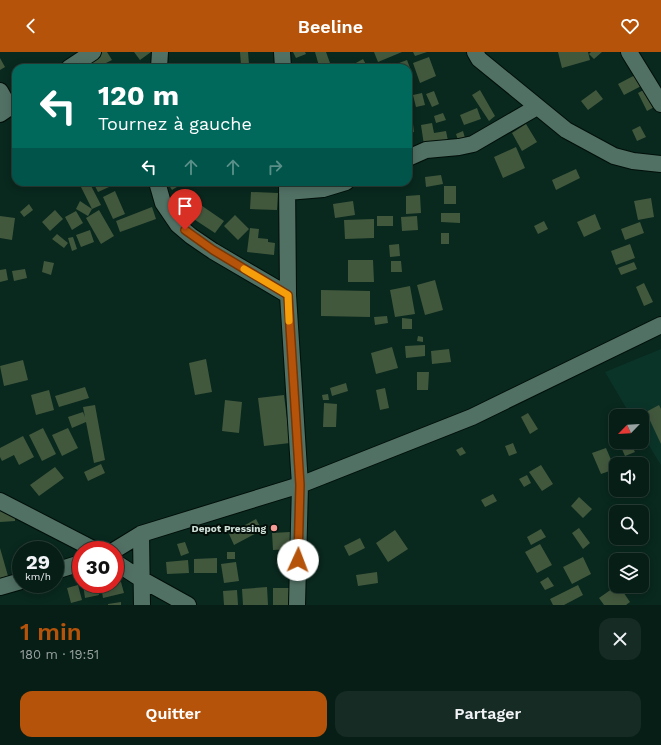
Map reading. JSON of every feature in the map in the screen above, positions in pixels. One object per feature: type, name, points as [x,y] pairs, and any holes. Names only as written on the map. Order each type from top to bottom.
[{"type":"street","points":[[159,64],[160,52]]},
{"type":"street","points":[[282,52],[283,64]]},
{"type":"street","points":[[475,52],[479,59],[566,130],[614,156],[633,161],[661,164]]},
{"type":"street","points":[[629,52],[661,104]]},
{"type":"street","points":[[75,64],[91,53]]},
{"type":"street","points":[[0,91],[8,108]]},
{"type":"street","points":[[412,156],[426,150],[460,147],[473,144],[537,106]]},
{"type":"street","points":[[158,186],[163,203],[170,215],[178,225],[191,236],[288,295]]},
{"type":"street","points":[[297,605],[300,485],[288,295],[287,187],[323,189],[333,186]]},
{"type":"street","points":[[124,544],[141,534],[300,485],[472,417],[661,325]]},
{"type":"street","points":[[0,501],[78,541]]},
{"type":"street","points":[[141,534],[142,605]]},
{"type":"street","points":[[124,568],[188,605]]},
{"type":"street","points":[[0,587],[12,584]]},
{"type":"shaded area","points":[[661,349],[661,465],[649,445],[649,409],[627,409],[605,372]]},
{"type":"building","points":[[99,52],[107,52],[112,60],[104,64],[92,64],[88,57]]},
{"type":"building","points":[[134,52],[151,52],[140,60]]},
{"type":"building","points":[[240,52],[248,52],[249,64],[241,64]]},
{"type":"building","points":[[293,52],[305,52],[306,54],[296,58]]},
{"type":"building","points":[[315,52],[326,52],[330,63],[318,64]]},
{"type":"building","points":[[374,52],[402,52],[378,62]]},
{"type":"building","points":[[413,52],[427,52],[415,56]]},
{"type":"building","points":[[558,52],[588,52],[590,60],[562,68]]},
{"type":"building","points":[[591,52],[602,52],[594,59],[589,54]]},
{"type":"building","points":[[429,57],[436,76],[420,83],[413,63]]},
{"type":"building","points":[[0,58],[5,67],[0,70]]},
{"type":"building","points":[[363,59],[366,64],[354,64]]},
{"type":"building","points":[[407,60],[409,64],[399,64]]},
{"type":"building","points":[[639,73],[645,84],[624,95],[618,84]]},
{"type":"building","points":[[647,88],[656,106],[647,111],[638,93]]},
{"type":"building","points":[[480,90],[495,116],[489,121],[472,95]]},
{"type":"building","points":[[596,90],[603,99],[588,110],[581,101]]},
{"type":"building","points":[[434,91],[439,104],[432,107],[426,94]]},
{"type":"building","points":[[422,93],[425,105],[416,107],[413,95]]},
{"type":"building","points":[[477,108],[481,119],[464,125],[460,115]]},
{"type":"building","points":[[443,113],[446,120],[436,123],[434,116]]},
{"type":"building","points":[[432,123],[434,133],[446,131],[448,141],[424,145],[421,125]]},
{"type":"building","points":[[412,124],[413,124],[414,132],[412,132]]},
{"type":"building","points":[[526,124],[537,142],[522,151],[512,133]]},
{"type":"building","points":[[640,126],[646,137],[637,141],[632,130]]},
{"type":"building","points":[[463,131],[465,138],[458,140],[456,134]]},
{"type":"building","points":[[516,147],[525,168],[503,178],[494,157]]},
{"type":"building","points":[[576,169],[580,178],[556,190],[552,180]]},
{"type":"building","points":[[441,175],[443,184],[426,187],[425,177]]},
{"type":"building","points":[[80,186],[91,186],[101,205],[92,209]]},
{"type":"building","points":[[95,186],[111,186],[98,192]]},
{"type":"building","points":[[170,186],[178,186],[172,190]]},
{"type":"building","points":[[444,186],[456,186],[456,204],[444,204]]},
{"type":"building","points":[[115,191],[125,214],[113,219],[103,197]]},
{"type":"building","points":[[251,192],[278,193],[277,210],[250,209]]},
{"type":"building","points":[[420,195],[421,213],[406,214],[406,196]]},
{"type":"building","points":[[651,198],[654,217],[638,220],[634,201]]},
{"type":"building","points":[[192,199],[224,221],[215,233],[183,212]]},
{"type":"building","points":[[80,201],[92,209],[88,216],[76,209]]},
{"type":"building","points":[[353,201],[355,215],[335,218],[333,204]]},
{"type":"building","points":[[29,204],[33,210],[24,217],[20,212]]},
{"type":"building","points":[[152,207],[156,219],[120,232],[116,221]]},
{"type":"building","points":[[55,210],[63,219],[50,231],[42,222]]},
{"type":"building","points":[[99,210],[114,236],[101,244],[86,218]]},
{"type":"building","points":[[76,211],[83,223],[72,230],[65,217]]},
{"type":"building","points":[[441,213],[460,213],[460,223],[441,222]]},
{"type":"building","points":[[595,214],[601,229],[584,237],[577,222]]},
{"type":"building","points":[[235,215],[249,229],[238,240],[224,226]]},
{"type":"building","points":[[0,216],[15,218],[12,240],[0,238]]},
{"type":"building","points":[[377,216],[393,216],[393,226],[377,226]]},
{"type":"building","points":[[417,216],[418,230],[402,231],[401,217]]},
{"type":"building","points":[[374,219],[374,238],[345,239],[344,220]]},
{"type":"building","points":[[544,221],[548,229],[538,234],[534,226]]},
{"type":"building","points":[[640,222],[644,233],[625,240],[621,229]]},
{"type":"building","points":[[250,228],[259,229],[258,238],[268,239],[268,242],[275,243],[274,255],[247,252]]},
{"type":"building","points":[[90,230],[94,242],[81,247],[76,235]]},
{"type":"building","points":[[441,233],[449,233],[449,244],[441,244]]},
{"type":"building","points":[[57,234],[68,243],[64,248],[52,239]]},
{"type":"building","points":[[73,237],[77,249],[72,251],[68,238]]},
{"type":"building","points":[[399,244],[400,256],[390,257],[389,245]]},
{"type":"building","points":[[630,244],[635,258],[616,265],[611,251]]},
{"type":"building","points":[[348,260],[373,260],[374,282],[348,282]]},
{"type":"building","points":[[44,261],[54,263],[51,275],[42,272]]},
{"type":"building","points":[[391,261],[401,261],[402,272],[391,272]]},
{"type":"building","points":[[634,262],[637,269],[621,275],[618,268]]},
{"type":"building","points":[[6,269],[8,280],[0,282],[0,270]]},
{"type":"building","points":[[25,269],[27,278],[14,281],[12,271]]},
{"type":"building","points":[[435,280],[443,310],[425,315],[417,285]]},
{"type":"building","points":[[644,283],[653,302],[644,306],[636,287]]},
{"type":"building","points":[[410,286],[415,314],[395,317],[390,290]]},
{"type":"building","points":[[321,290],[370,291],[370,317],[321,316]]},
{"type":"building","points":[[387,316],[388,323],[375,325],[374,317]]},
{"type":"building","points":[[402,318],[412,319],[412,329],[402,329]]},
{"type":"building","points":[[418,336],[423,337],[423,342],[417,341]]},
{"type":"building","points":[[425,345],[425,356],[406,358],[405,346]]},
{"type":"building","points":[[392,347],[398,368],[376,374],[371,353]]},
{"type":"building","points":[[449,349],[451,362],[432,364],[431,351]]},
{"type":"building","points":[[206,359],[212,392],[195,395],[189,363]]},
{"type":"building","points":[[23,360],[28,380],[4,386],[0,366]]},
{"type":"building","points":[[417,372],[429,372],[428,390],[417,390]]},
{"type":"building","points":[[346,383],[348,391],[332,396],[330,388]]},
{"type":"building","points":[[85,387],[89,398],[59,407],[55,396]]},
{"type":"building","points":[[385,388],[389,408],[380,410],[376,390]]},
{"type":"building","points":[[49,390],[54,410],[36,415],[31,395]]},
{"type":"building","points":[[328,394],[329,400],[323,400],[322,395]]},
{"type":"building","points":[[284,395],[290,443],[264,446],[258,398]]},
{"type":"building","points":[[225,400],[242,402],[239,433],[222,431]]},
{"type":"building","points":[[324,403],[337,404],[336,427],[323,427]]},
{"type":"building","points":[[95,405],[105,460],[94,463],[86,422],[72,428],[68,417],[83,412],[85,417],[83,407]]},
{"type":"building","points":[[659,405],[661,409],[661,444],[649,418],[649,410]]},
{"type":"building","points":[[528,413],[538,429],[530,434],[521,417]]},
{"type":"building","points":[[43,428],[56,454],[42,461],[29,435]]},
{"type":"building","points":[[68,428],[78,448],[62,456],[52,435]]},
{"type":"building","points":[[23,436],[34,457],[19,465],[14,455],[2,461],[0,457],[0,448]]},
{"type":"building","points":[[513,443],[517,453],[509,456],[505,446]]},
{"type":"building","points":[[462,447],[466,453],[460,456],[456,450]]},
{"type":"building","points":[[606,448],[610,457],[609,471],[601,474],[592,453]]},
{"type":"building","points":[[622,449],[633,449],[635,452],[625,456]]},
{"type":"building","points":[[101,464],[105,473],[88,481],[84,472]]},
{"type":"building","points":[[541,465],[553,484],[542,491],[529,472]]},
{"type":"building","points":[[55,467],[64,478],[39,496],[30,485]]},
{"type":"building","points":[[527,475],[531,483],[524,487],[519,479]]},
{"type":"building","points":[[493,494],[497,501],[485,507],[481,500]]},
{"type":"building","points":[[579,497],[592,509],[583,518],[571,506]]},
{"type":"building","points":[[15,510],[15,521],[0,522],[0,511]]},
{"type":"building","points":[[256,519],[262,530],[234,545],[229,534]]},
{"type":"building","points":[[579,528],[590,543],[583,549],[572,533]]},
{"type":"building","points":[[541,529],[546,537],[531,545],[527,537]]},
{"type":"building","points":[[395,530],[408,549],[388,562],[376,543]]},
{"type":"building","points":[[290,532],[291,549],[273,550],[272,533]]},
{"type":"building","points":[[360,538],[365,548],[349,556],[344,546]]},
{"type":"building","points":[[185,542],[189,553],[181,556],[177,544]]},
{"type":"building","points":[[540,544],[552,565],[537,573],[525,552]]},
{"type":"building","points":[[0,548],[8,576],[0,578]]},
{"type":"building","points":[[227,552],[235,552],[235,559],[227,559]]},
{"type":"building","points":[[583,557],[591,574],[572,584],[563,567]]},
{"type":"building","points":[[217,558],[217,573],[194,573],[194,559]]},
{"type":"building","points":[[188,560],[189,573],[167,574],[166,562]]},
{"type":"building","points":[[236,562],[239,581],[224,583],[221,564]]},
{"type":"building","points":[[377,572],[378,583],[358,586],[356,575]]},
{"type":"building","points":[[548,577],[554,586],[545,590],[540,582]]},
{"type":"building","points":[[578,585],[583,595],[564,605],[553,605],[550,599]]},
{"type":"building","points":[[72,587],[72,593],[80,593],[82,600],[71,603],[67,588]]},
{"type":"building","points":[[267,587],[268,605],[243,605],[242,589]]},
{"type":"building","points":[[273,588],[289,588],[288,605],[273,605]]},
{"type":"building","points":[[237,590],[238,605],[224,605],[223,591]]},
{"type":"building","points":[[609,591],[609,593],[624,593],[630,602],[626,605],[604,605],[599,598]]},
{"type":"building","points":[[84,593],[98,593],[99,595],[85,598]]},
{"type":"building","points":[[102,593],[124,593],[103,598]]},
{"type":"building","points":[[121,602],[121,605],[108,605],[108,604]]},
{"type":"slow traffic","points":[[244,269],[288,295],[289,321]]},
{"type":"place","name":"Depot Pressing","points":[[274,528]]},
{"type":"route","points":[[185,230],[191,236],[213,250],[288,295],[300,485],[298,560]]}]
